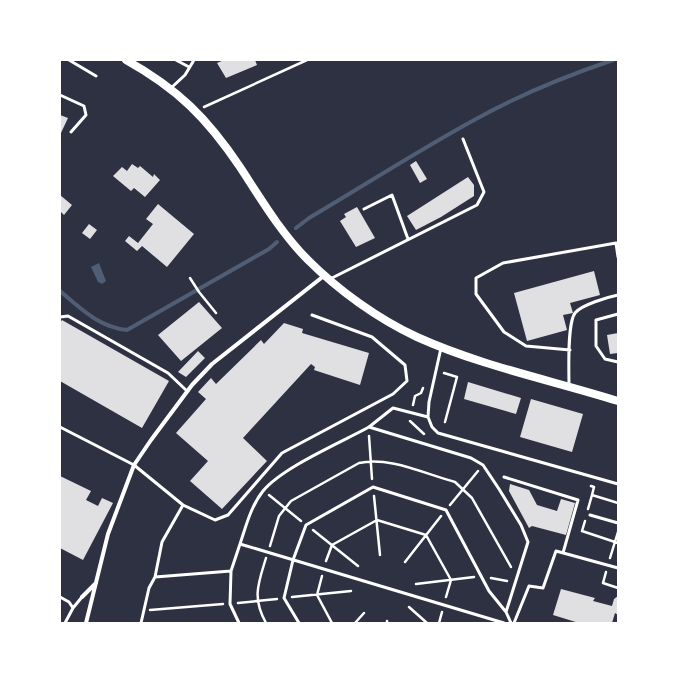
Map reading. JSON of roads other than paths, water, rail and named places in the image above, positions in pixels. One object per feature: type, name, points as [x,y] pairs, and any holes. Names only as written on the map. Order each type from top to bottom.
[{"type":"main road","points":[[126,60],[171,88],[196,110],[217,135],[293,244],[327,277],[359,302],[415,336],[441,347],[474,359],[618,401]]},
{"type":"street","points":[[86,623],[108,534],[134,465],[187,391],[212,364],[327,277]]},
{"type":"street","points":[[82,597],[96,582]]},
{"type":"lane","points":[[69,60],[96,76]]},
{"type":"lane","points":[[176,60],[189,68]]},
{"type":"lane","points":[[171,88],[185,75],[194,60]]},
{"type":"lane","points":[[60,95],[84,106],[86,115],[71,132]]},
{"type":"lane","points":[[327,277],[477,205],[484,192],[463,139]]},
{"type":"lane","points":[[364,209],[392,195],[408,239]]},
{"type":"lane","points":[[570,350],[526,346],[504,332],[476,294],[476,278],[503,263],[617,243],[618,257]]},
{"type":"lane","points":[[569,386],[570,323],[576,311],[604,299],[618,295]]},
{"type":"lane","points":[[618,314],[596,320],[596,346],[605,359],[618,362]]},
{"type":"lane","points":[[60,427],[134,465],[184,505],[215,520],[228,515],[282,453],[393,394],[407,381],[405,365],[372,337],[312,315]]},
{"type":"lane","points":[[60,317],[68,316],[168,373],[187,391]]},
{"type":"lane","points":[[441,347],[437,371],[429,402],[428,417],[432,427],[438,433],[618,484]]},
{"type":"lane","points":[[239,623],[230,604],[231,571],[252,509],[263,491],[277,478],[369,428],[393,408],[428,417]]},
{"type":"lane","points":[[369,428],[471,458],[483,465],[521,525],[528,542],[506,612]]},
{"type":"lane","points":[[504,477],[578,500],[563,553]]},
{"type":"lane","points":[[298,623],[284,598],[293,560],[306,525],[373,487],[446,510],[489,591],[513,623]]},
{"type":"lane","points":[[141,623],[148,588],[155,577],[162,542],[184,505]]},
{"type":"lane","points":[[590,516],[618,524]]},
{"type":"lane","points":[[240,544],[504,623]]},
{"type":"lane","points":[[513,623],[529,586],[543,588],[556,551],[618,568]]},
{"type":"lane","points":[[155,577],[231,571]]},
{"type":"lane","points":[[60,597],[68,602],[73,608]]},
{"type":"lane","points":[[65,623],[73,608],[82,597]]},
{"type":"water","points":[[99,263],[106,281],[102,284],[98,282],[91,267]]},
{"type":"waterway","points":[[296,228],[309,218],[413,155],[492,110],[543,86],[613,60]]},
{"type":"waterway","points":[[60,291],[99,321],[127,330],[269,249],[277,242]]}]
